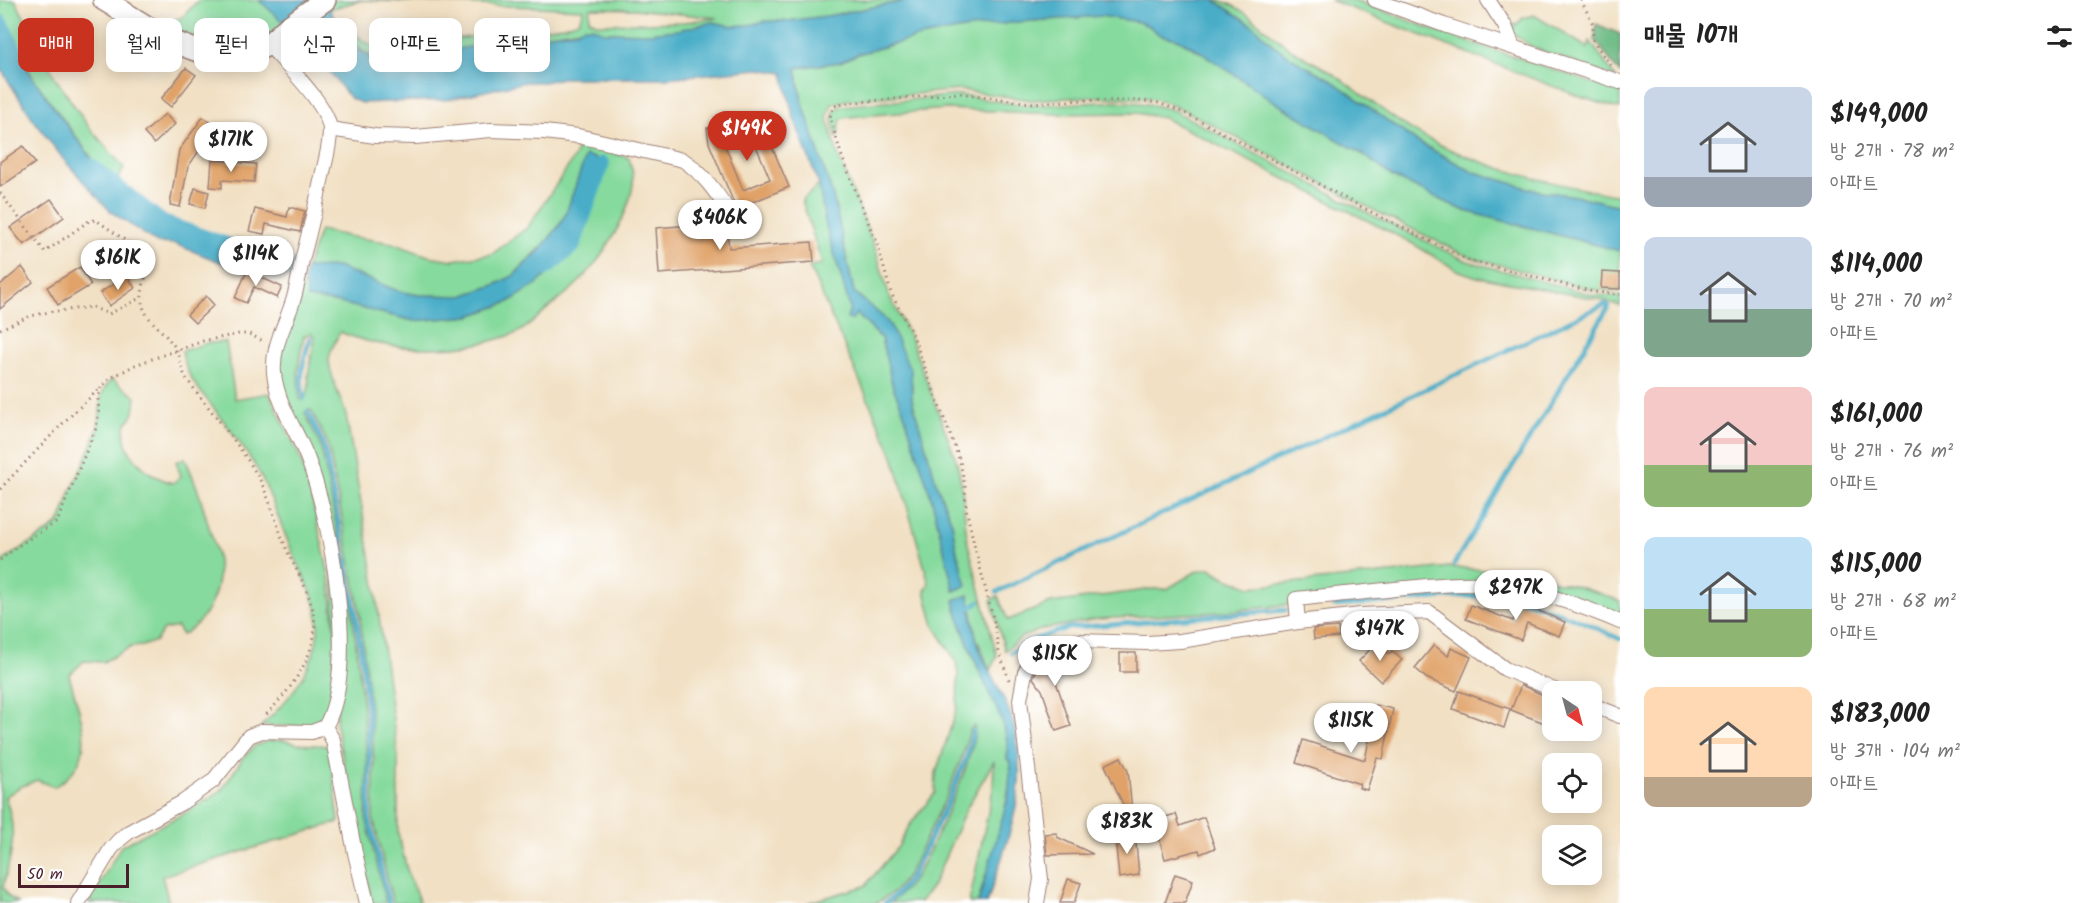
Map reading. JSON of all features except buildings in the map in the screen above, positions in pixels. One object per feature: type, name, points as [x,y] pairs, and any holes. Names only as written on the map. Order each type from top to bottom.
[{"type":"main road","points":[[104,0],[175,41],[194,48]]},
{"type":"main road","points":[[269,43],[325,0]]},
{"type":"street","points":[[1375,0],[1620,82]]},
{"type":"street","points":[[1488,0],[1505,26],[1513,47]]},
{"type":"street","points":[[78,903],[119,840],[183,802],[213,781],[249,736],[262,731],[312,732],[325,727],[338,693],[341,657],[335,578],[329,538],[319,494],[306,456],[276,388],[274,373],[275,347],[293,302],[314,216],[330,129],[312,93],[269,45]]},
{"type":"street","points":[[330,129],[375,136],[415,136],[491,130],[544,132],[578,136],[683,160],[701,174],[740,227]]},
{"type":"street","points":[[1298,622],[1296,599],[1424,586],[1478,584],[1499,585],[1554,599],[1586,608],[1620,622]]},
{"type":"street","points":[[1037,903],[1041,879],[1020,707],[1025,672],[1040,652],[1063,643],[1078,641],[1147,643],[1180,641],[1298,622],[1361,615],[1429,612],[1505,669],[1542,685]]},
{"type":"street","points":[[1602,709],[1620,717]]},
{"type":"street","points":[[325,727],[333,740],[367,903]]},
{"type":"path","points":[[1581,0],[1593,24],[1593,40],[1613,69]]},
{"type":"path","points":[[1010,682],[999,652],[994,622],[966,508],[960,461],[913,336],[891,293],[878,247],[831,126],[831,112],[834,106],[960,93],[1031,103],[1094,100],[1159,103],[1187,114],[1373,213],[1468,260],[1594,292],[1620,294]]},
{"type":"path","points":[[0,194],[45,252],[89,221],[96,220],[132,245],[147,273],[140,298],[147,315],[177,349],[186,378],[237,446],[261,483],[291,558],[306,586],[315,622],[313,640],[298,676],[286,693],[254,727],[249,736]]},
{"type":"path","points":[[0,329],[31,316],[49,312],[92,307],[109,314],[140,298]]},
{"type":"path","points":[[0,489],[65,421],[111,378],[124,370],[177,349],[239,334],[258,338],[275,347]]},
{"type":"path","points":[[0,561],[18,546],[57,522],[96,428],[101,387]]},
{"type":"green space","points":[[0,0],[15,0],[24,18],[18,18],[18,51],[4,30],[0,22]]},
{"type":"green space","points":[[199,0],[259,0],[281,20],[281,28],[269,37],[269,18],[194,18],[194,40],[182,35],[181,18]]},
{"type":"green space","points":[[336,0],[362,0],[330,9],[328,5]]},
{"type":"green space","points":[[362,0],[910,0],[827,16],[765,21],[750,25],[731,26],[713,22],[678,30],[650,33],[604,32],[592,27],[550,34],[550,28],[579,21],[584,9]],"holes":[[[590,8],[634,9],[718,18],[683,22],[598,24],[589,19]]]},
{"type":"green space","points":[[1214,0],[1234,6],[1245,13],[1294,51],[1334,74],[1391,116],[1428,139],[1474,159],[1522,175],[1620,196],[1620,206],[1534,190],[1471,171],[1416,141],[1328,78],[1303,65],[1272,44],[1254,26]]},
{"type":"green space","points":[[1330,0],[1355,0],[1434,30],[1620,92],[1620,109],[1583,98]]},
{"type":"green space","points":[[1505,14],[1515,26],[1523,18],[1534,15],[1588,48],[1590,41],[1616,78],[1532,47],[1515,35]]},
{"type":"green space","points":[[1101,16],[1139,22],[1149,26],[1160,35],[1178,39],[1225,67],[1278,104],[1364,155],[1393,177],[1465,211],[1620,251],[1620,291],[1594,290],[1469,257],[1375,211],[1188,112],[1160,100],[1085,97],[1031,100],[960,90],[848,100],[832,104],[827,117],[838,155],[875,248],[889,295],[910,337],[957,462],[967,540],[997,656],[990,670],[976,637],[969,595],[954,600],[968,645],[1002,722],[1007,740],[1007,759],[1011,762],[1003,816],[978,903],[969,903],[993,789],[994,761],[966,809],[933,885],[920,902],[890,903],[913,880],[940,828],[969,756],[974,738],[974,726],[970,730],[945,800],[908,875],[895,891],[877,903],[807,903],[865,886],[898,847],[909,826],[935,793],[936,773],[957,708],[958,674],[956,661],[934,626],[925,591],[929,583],[893,456],[809,266],[822,264],[802,200],[819,185],[825,222],[850,308],[881,338],[893,387],[903,410],[932,500],[954,591],[966,585],[952,523],[938,488],[912,400],[912,384],[897,343],[890,325],[854,292],[833,196],[802,101],[796,68],[840,62],[858,54],[915,38],[963,29],[1018,22]]},
{"type":"green space","points":[[1596,24],[1620,34],[1620,74],[1595,40]]},
{"type":"green space","points":[[357,35],[369,44],[369,55],[357,47]]},
{"type":"green space","points":[[474,37],[474,46],[462,48],[462,38]]},
{"type":"green space","points":[[30,72],[52,72],[88,126],[124,168],[113,187]]},
{"type":"green space","points":[[960,95],[1025,105],[1121,102],[1156,105],[1173,110],[1372,215],[1467,261],[1594,295],[1620,296],[1620,306],[1603,300],[1477,277],[1457,270],[1408,241],[1164,118],[1136,113],[1055,114],[946,109],[841,119],[837,138],[833,125],[834,112],[841,106]]},
{"type":"green space","points":[[580,142],[629,158],[633,186],[629,202],[611,240],[595,264],[574,287],[531,324],[518,332],[494,340],[472,345],[426,348],[381,344],[340,332],[329,359],[346,415],[374,579],[398,757],[398,833],[408,874],[420,903],[393,903],[373,818],[374,765],[371,716],[359,608],[326,440],[311,410],[305,413],[319,442],[323,457],[352,609],[364,716],[367,765],[366,818],[386,903],[372,903],[336,726],[332,537],[283,399],[277,360],[303,284],[306,286],[308,298],[340,303],[414,321],[470,316],[509,302],[557,262],[574,236],[587,212],[597,160],[574,192],[565,216],[551,237],[513,276],[495,285],[462,296],[419,295],[398,291],[338,267],[306,268],[320,230],[392,243],[428,256],[453,260],[492,254],[528,227],[574,158]],"holes":[[[311,333],[315,338],[308,375],[309,387],[304,400],[300,399],[298,383],[301,352],[304,336]]]},
{"type":"green space","points":[[226,342],[235,399],[269,393],[299,455],[308,481],[329,575],[336,643],[330,705],[318,726],[261,726],[291,695],[306,671],[316,644],[318,620],[310,590],[257,469],[229,427],[195,384],[186,366],[182,351],[207,343]]},
{"type":"green space","points":[[112,379],[136,397],[133,415],[126,425],[125,437],[127,446],[138,463],[155,476],[173,483],[181,476],[176,462],[185,458],[198,491],[216,551],[218,578],[216,590],[200,621],[182,635],[177,627],[163,630],[156,641],[131,647],[103,662],[84,661],[69,675],[82,722],[83,751],[78,764],[69,776],[54,787],[37,780],[5,797],[11,821],[12,842],[3,887],[9,897],[18,903],[0,903],[0,564],[50,531],[60,521],[97,431],[103,391]]},
{"type":"green space","points":[[1450,567],[1515,574],[1579,587],[1620,601],[1620,615],[1505,582],[1221,612],[1098,619],[1043,629],[1022,637],[1005,651],[991,600],[998,596],[1008,620],[1051,603],[1167,589],[1197,571],[1210,568],[1224,577],[1251,587]]},
{"type":"green space","points":[[283,740],[298,744],[330,746],[339,822],[162,876],[169,903],[89,903],[121,846],[187,812],[221,791],[243,758],[255,746],[268,741]]},
{"type":"water","points":[[259,0],[321,0],[296,18],[281,18],[281,20]]},
{"type":"water","points":[[910,0],[1214,0],[1254,26],[1272,44],[1303,65],[1328,78],[1416,141],[1471,171],[1534,190],[1620,206],[1620,251],[1465,211],[1393,177],[1364,155],[1278,104],[1196,49],[1178,39],[1160,35],[1149,26],[1139,22],[1101,16],[1018,22],[963,29],[915,38],[858,54],[840,62],[796,68],[802,101],[833,196],[854,292],[890,325],[911,371],[912,400],[938,488],[952,523],[956,548],[967,585],[954,591],[932,500],[903,410],[893,387],[881,338],[856,313],[852,320],[847,319],[850,308],[825,222],[819,185],[793,116],[783,73],[759,69],[666,78],[562,78],[544,82],[525,82],[446,100],[361,103],[350,98],[330,72],[357,72],[357,47],[369,56],[369,72],[462,72],[462,48],[474,46],[474,72],[550,72],[550,35],[576,31],[583,27],[592,27],[604,32],[650,33],[678,30],[713,22],[731,26],[750,25],[765,21],[827,16]]},
{"type":"water","points":[[328,5],[334,18],[311,18]]},
{"type":"water","points":[[0,22],[18,52],[18,72],[30,72],[101,172],[137,212],[181,233],[206,238],[254,256],[295,266],[291,278],[265,270],[225,264],[175,244],[157,243],[110,211],[64,160],[35,122],[0,67]]},
{"type":"water","points":[[586,155],[597,159],[593,171],[598,174],[598,182],[582,223],[554,268],[537,284],[509,302],[470,316],[414,321],[340,303],[307,298],[306,286],[303,284],[306,268],[338,267],[398,291],[418,295],[462,296],[495,285],[513,276],[538,252],[559,226],[565,216]]},
{"type":"water","points":[[969,595],[977,642],[1011,716],[1017,741],[1019,765],[1019,788],[1010,833],[987,903],[978,903],[1008,798],[1011,762],[1007,759],[1007,739],[1002,720],[968,643],[954,600]]},
{"type":"waterway","points":[[0,22],[16,52]]},
{"type":"waterway","points":[[545,269],[573,246],[602,164]]},
{"type":"waterway","points":[[91,166],[162,222],[289,266]]},
{"type":"waterway","points":[[997,592],[1605,304],[1609,306],[1454,564]]},
{"type":"waterway","points":[[304,398],[302,376],[310,338]]},
{"type":"waterway","points":[[308,412],[322,441],[326,456],[355,609],[368,716],[369,818],[389,903]]},
{"type":"waterway","points":[[1334,606],[1462,596],[1502,596],[1530,602],[1584,622],[1620,639]]},
{"type":"waterway","points":[[971,607],[979,602]]},
{"type":"waterway","points":[[1011,653],[1026,642],[1068,628],[1286,610]]},
{"type":"waterway","points":[[885,903],[898,893],[911,877],[948,802],[967,755],[973,731]]}]
